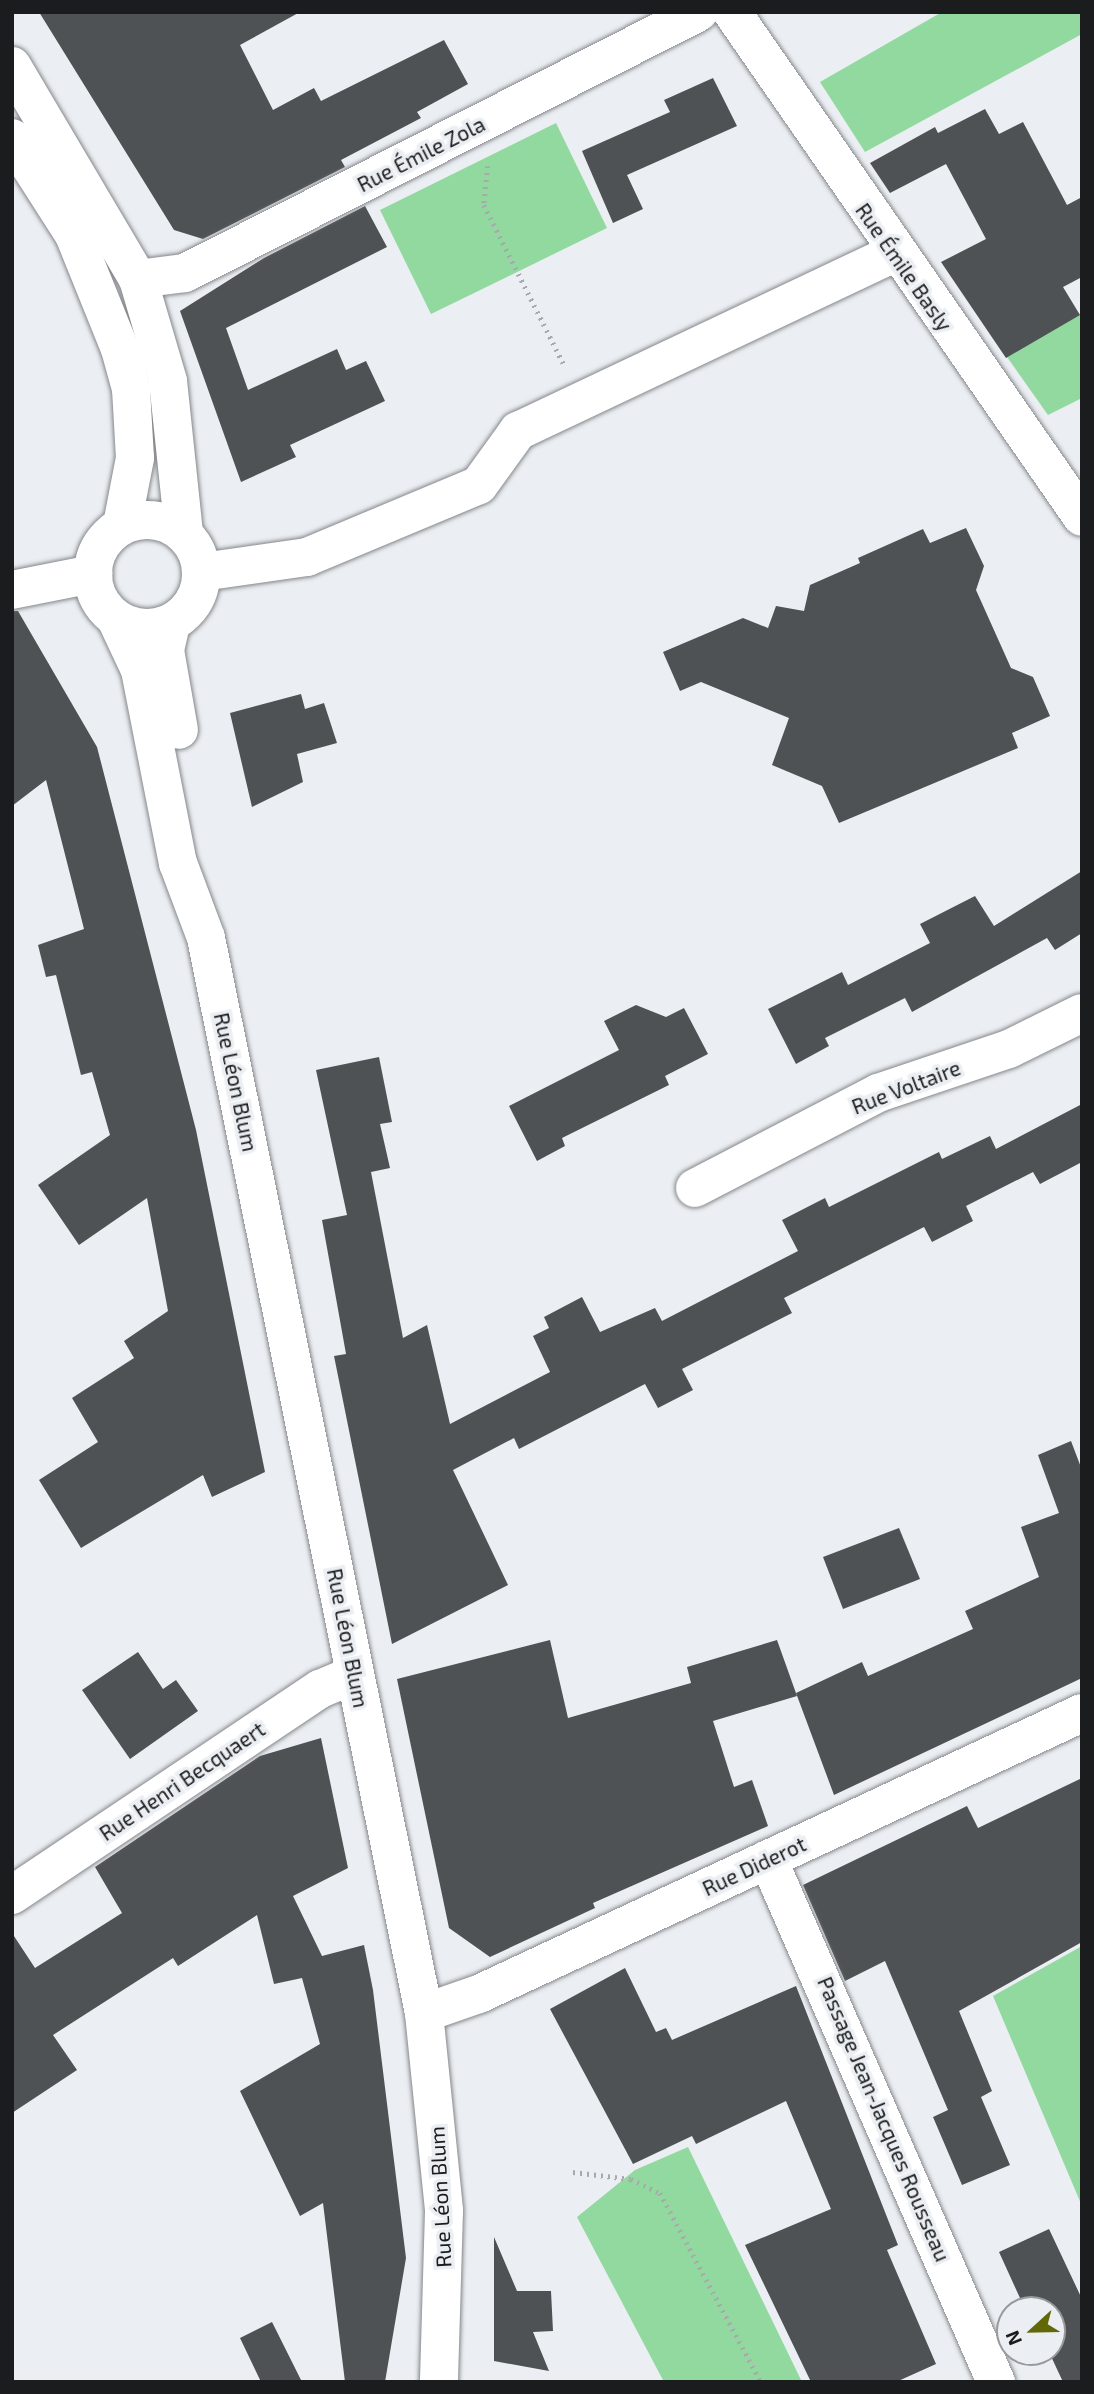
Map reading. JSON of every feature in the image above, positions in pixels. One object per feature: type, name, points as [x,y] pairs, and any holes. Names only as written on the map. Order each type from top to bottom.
[{"type":"street","name":"Rue Émile Zola","points":[[138,279],[185,273],[699,12]]},
{"type":"street","name":"Rue Émile Basly","points":[[732,12],[895,253],[1082,517]]},
{"type":"street","points":[[12,66],[138,279],[168,381],[184,533],[202,572],[199,593],[171,624],[133,627],[116,619],[103,607],[93,574],[101,546],[122,525],[143,519],[184,533]]},
{"type":"street","points":[[12,138],[74,234],[120,349],[131,389],[135,458],[122,525]]},
{"type":"street","points":[[202,572],[307,556],[479,485],[518,431],[895,253]]},
{"type":"street","points":[[12,590],[93,574]]},
{"type":"street","name":"Rue Léon Blum","points":[[116,619],[140,670],[177,863],[197,901],[425,2013],[444,2211],[439,2382]]},
{"type":"street","name":"Rue Léon Blum","points":[[171,624],[167,661],[204,860],[197,901]]},
{"type":"street","name":"Rue Voltaire","points":[[695,1188],[878,1093],[1009,1049],[1082,1013]]},
{"type":"street","name":"Rue Henri Becquaert","points":[[12,1895],[320,1689],[355,1674]]},
{"type":"street","name":"Rue Diderot","points":[[425,2013],[480,1994],[1082,1713]]},
{"type":"street","name":"Passage Jean-Jacques Rousseau","points":[[768,1859],[996,2382]]},
{"type":"path","points":[[474,127],[490,156],[484,205],[582,401]]},
{"type":"path","points":[[573,2172],[631,2179],[660,2193],[761,2382]]},
{"type":"green space","points":[[942,12],[1082,12],[1082,34],[865,152],[820,82]]},
{"type":"green space","points":[[556,123],[607,228],[431,314],[380,210]]},
{"type":"green space","points":[[1082,313],[1082,398],[1048,415],[1007,357]]},
{"type":"green space","points":[[1082,1946],[1082,2206],[993,1996]]},
{"type":"green space","points":[[688,2147],[802,2382],[664,2382],[577,2217],[635,2170]]},
{"type":"building","points":[[39,12],[300,12],[240,45],[273,110],[314,88],[321,101],[444,40],[468,84],[417,112],[421,118],[341,160],[345,167],[203,239],[174,230]]},
{"type":"building","points":[[713,78],[737,126],[627,175],[643,209],[613,223],[582,151],[670,112],[664,100]]},
{"type":"building","points":[[985,109],[999,134],[1023,122],[1067,205],[1082,197],[1082,277],[1063,287],[1080,315],[1006,358],[941,262],[986,239],[946,164],[890,193],[870,163],[935,127],[938,133]]},
{"type":"building","points":[[365,206],[387,247],[226,328],[248,390],[337,349],[346,370],[366,361],[385,401],[290,445],[296,457],[241,482],[180,311],[264,258]]},
{"type":"building","points":[[966,528],[984,566],[976,590],[1011,668],[1033,677],[1050,716],[1012,733],[1018,748],[839,823],[822,786],[772,765],[789,718],[701,682],[680,691],[663,652],[743,618],[768,628],[776,606],[804,611],[810,585],[860,563],[858,558],[923,529],[930,543]]},
{"type":"building","points":[[12,611],[18,611],[97,747],[196,1130],[265,1472],[212,1497],[203,1475],[81,1548],[39,1480],[98,1442],[72,1398],[134,1358],[124,1341],[168,1311],[147,1198],[79,1245],[38,1185],[110,1135],[92,1072],[81,1075],[56,975],[46,977],[38,945],[84,929],[46,780],[12,806]]},
{"type":"building","points":[[301,694],[305,709],[324,703],[337,743],[297,754],[303,782],[252,807],[230,713]]},
{"type":"building","points":[[1082,871],[1082,933],[1055,950],[1047,938],[912,1012],[905,998],[825,1038],[829,1046],[796,1064],[768,1009],[842,972],[848,985],[930,943],[920,924],[975,896],[994,926]]},
{"type":"building","points":[[636,1005],[666,1017],[684,1008],[708,1054],[665,1076],[669,1085],[562,1138],[565,1146],[537,1161],[509,1106],[619,1050],[604,1021]]},
{"type":"building","points":[[379,1057],[392,1122],[380,1124],[390,1168],[371,1172],[403,1338],[427,1325],[450,1424],[550,1372],[533,1336],[549,1328],[544,1317],[582,1297],[600,1332],[655,1308],[662,1321],[798,1251],[782,1220],[825,1198],[829,1207],[939,1152],[942,1159],[990,1136],[996,1149],[1082,1104],[1082,1162],[1040,1184],[1033,1172],[966,1206],[973,1221],[932,1242],[924,1227],[784,1298],[792,1313],[682,1369],[693,1390],[658,1408],[645,1384],[519,1449],[514,1438],[453,1470],[508,1585],[392,1644],[334,1356],[346,1354],[322,1220],[347,1215],[316,1070]]},
{"type":"building","points":[[1071,1441],[1082,1470],[1082,1678],[834,1795],[796,1693],[862,1662],[868,1676],[973,1629],[965,1611],[1039,1577],[1021,1527],[1059,1513],[1038,1455]]},
{"type":"building","points":[[899,1528],[920,1579],[843,1609],[823,1557]]},
{"type":"building","points":[[550,1640],[568,1718],[691,1683],[687,1667],[777,1640],[797,1696],[713,1721],[734,1787],[752,1780],[768,1826],[593,1903],[595,1908],[490,1957],[449,1928],[397,1679]]},
{"type":"building","points":[[138,1652],[163,1689],[176,1680],[198,1711],[130,1759],[82,1690]]},
{"type":"building","points":[[321,1738],[348,1868],[293,1896],[322,1956],[364,1945],[373,1990],[406,2258],[385,2382],[345,2382],[323,2203],[300,2216],[240,2091],[320,2044],[302,1978],[274,1984],[257,1915],[178,1966],[173,1958],[53,2035],[77,2070],[12,2113],[12,1933],[35,1968],[122,1913],[95,1867],[260,1756]]},
{"type":"building","points":[[1082,1778],[1082,1942],[959,2011],[992,2091],[981,2097],[1010,2165],[962,2185],[933,2117],[948,2110],[885,1961],[845,1981],[803,1885],[967,1806],[978,1828]]},
{"type":"building","points":[[625,1968],[656,2032],[666,2028],[672,2040],[796,1986],[898,2245],[887,2250],[936,2364],[896,2382],[811,2382],[745,2245],[831,2209],[786,2101],[696,2144],[692,2136],[633,2164],[550,2009]]},
{"type":"building","points":[[1049,2229],[1082,2299],[1082,2382],[1063,2382],[1056,2366],[1066,2366],[1066,2296],[1019,2296],[999,2252]]},
{"type":"building","points":[[494,2237],[517,2291],[551,2291],[553,2331],[533,2332],[549,2371],[494,2361]]},
{"type":"building","points":[[272,2322],[302,2382],[261,2382],[240,2338]]}]
